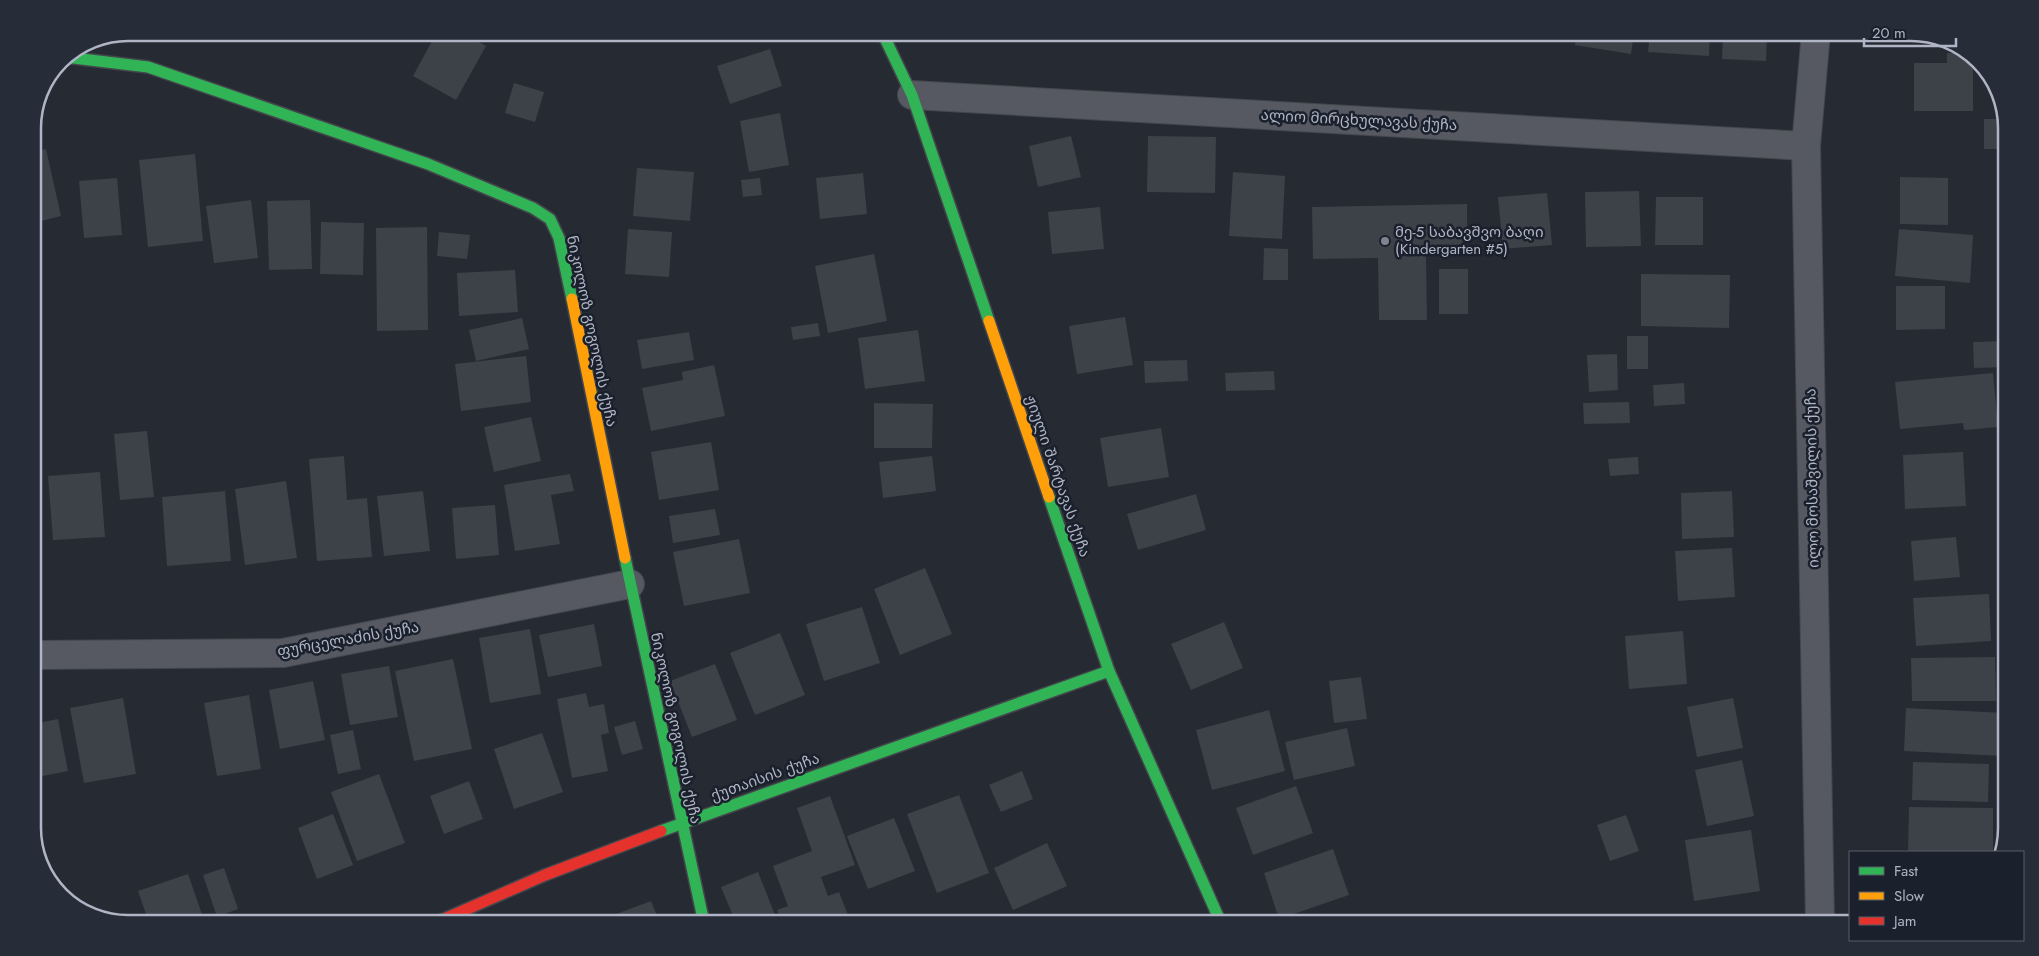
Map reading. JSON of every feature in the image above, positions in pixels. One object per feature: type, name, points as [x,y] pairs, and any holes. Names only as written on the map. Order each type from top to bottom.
[{"type":"street","name":"ჟიული შარტავას ქუჩა","points":[[886,41],[912,95],[1109,671],[1217,915]]},
{"type":"street","name":"ილო მოსაშვილის ქუჩა","points":[[1815,41],[1806,146],[1820,915]]},
{"type":"street","name":"ნიკოლოზ გოგოლის ქუჩა","points":[[77,58],[148,67],[428,164],[533,208],[550,219],[558,238],[630,584],[702,915]]},
{"type":"street","name":"ალიო მირცხულავას ქუჩა","points":[[912,95],[1806,146]]},
{"type":"street","name":"ფურცელაძის ქუჩა","points":[[41,655],[283,653],[630,584]]},
{"type":"street","name":"ქუთაისის ქუჩა","points":[[456,915],[545,876],[682,823],[1109,671]]},
{"type":"building","points":[[432,41],[477,41],[486,46],[456,100],[413,76]]},
{"type":"building","points":[[1575,41],[1633,41],[1631,54],[1575,45]]},
{"type":"building","points":[[1649,41],[1710,41],[1709,56],[1648,52]]},
{"type":"building","points":[[1723,41],[1767,41],[1766,61],[1722,59]]},
{"type":"building","points":[[770,49],[782,86],[730,104],[717,66]]},
{"type":"building","points":[[1947,53],[1954,53],[1964,59],[1973,68],[1973,111],[1914,111],[1914,63],[1947,63]]},
{"type":"building","points":[[514,83],[544,92],[535,122],[505,113]]},
{"type":"building","points":[[780,113],[789,165],[749,172],[740,121]]},
{"type":"building","points":[[1984,119],[1997,119],[1998,149],[1984,149]]},
{"type":"building","points":[[1071,136],[1081,177],[1038,187],[1029,146]]},
{"type":"building","points":[[1148,136],[1216,137],[1215,193],[1147,192]]},
{"type":"building","points":[[46,149],[61,216],[41,221],[41,150]]},
{"type":"building","points":[[195,154],[203,241],[148,247],[139,160]]},
{"type":"building","points":[[637,168],[694,172],[690,221],[633,216]]},
{"type":"building","points":[[1233,172],[1285,176],[1282,239],[1229,236]]},
{"type":"building","points":[[863,173],[867,214],[820,219],[816,178]]},
{"type":"building","points":[[1900,177],[1948,178],[1948,225],[1900,224]]},
{"type":"building","points":[[117,178],[122,235],[84,238],[79,181]]},
{"type":"building","points":[[760,178],[762,195],[743,197],[741,180]]},
{"type":"building","points":[[1639,191],[1641,246],[1586,247],[1585,192]]},
{"type":"building","points":[[1547,193],[1552,245],[1503,249],[1498,197]]},
{"type":"building","points":[[1656,197],[1703,197],[1703,245],[1655,245]]},
{"type":"building","points":[[251,200],[258,258],[214,263],[206,206]]},
{"type":"building","points":[[310,200],[312,269],[269,270],[267,201]]},
{"type":"building","points":[[1467,204],[1467,255],[1426,256],[1427,320],[1379,320],[1378,258],[1313,259],[1312,207]]},
{"type":"building","points":[[1100,207],[1104,249],[1052,254],[1048,212]]},
{"type":"building","points":[[321,222],[364,223],[363,275],[320,274]]},
{"type":"building","points":[[427,227],[428,330],[377,331],[376,228]]},
{"type":"building","points":[[628,229],[672,232],[669,277],[625,274]]},
{"type":"building","points":[[1899,229],[1973,235],[1970,283],[1895,276]]},
{"type":"building","points":[[439,232],[470,235],[467,259],[437,256]]},
{"type":"building","points":[[1264,248],[1288,249],[1288,280],[1263,280]]},
{"type":"building","points":[[874,254],[887,321],[828,333],[815,266]]},
{"type":"building","points":[[1439,269],[1468,269],[1468,314],[1439,314]]},
{"type":"building","points":[[515,270],[518,312],[459,316],[457,273]]},
{"type":"building","points":[[1641,274],[1730,275],[1729,328],[1641,326]]},
{"type":"building","points":[[1896,286],[1945,286],[1945,329],[1896,330]]},
{"type":"building","points":[[1125,317],[1133,365],[1077,374],[1069,326]]},
{"type":"building","points":[[522,318],[529,349],[476,361],[469,330]]},
{"type":"building","points":[[818,323],[820,336],[793,340],[791,327]]},
{"type":"building","points":[[918,330],[925,381],[865,389],[858,338]]},
{"type":"building","points":[[689,332],[694,360],[642,369],[637,340]]},
{"type":"building","points":[[1627,336],[1648,336],[1648,369],[1627,369]]},
{"type":"building","points":[[1998,341],[1998,367],[1974,368],[1973,342]]},
{"type":"building","points":[[1617,354],[1618,390],[1589,392],[1587,355]]},
{"type":"building","points":[[526,356],[531,402],[461,411],[455,364]]},
{"type":"building","points":[[1187,360],[1188,381],[1145,383],[1144,361]]},
{"type":"building","points":[[714,365],[725,416],[651,431],[642,388],[683,380],[682,372]]},
{"type":"building","points":[[1274,371],[1275,390],[1226,391],[1225,373]]},
{"type":"building","points":[[1993,373],[1998,427],[1964,430],[1963,423],[1900,429],[1895,382]]},
{"type":"building","points":[[1684,383],[1685,404],[1654,406],[1653,385]]},
{"type":"building","points":[[1629,402],[1630,423],[1584,424],[1583,403]]},
{"type":"building","points":[[874,403],[933,404],[932,448],[874,448]]},
{"type":"building","points":[[531,417],[541,461],[494,472],[484,427]]},
{"type":"building","points":[[1161,428],[1169,477],[1108,487],[1100,438]]},
{"type":"building","points":[[147,431],[154,497],[120,500],[114,434]]},
{"type":"building","points":[[711,442],[719,490],[659,500],[651,452]]},
{"type":"building","points":[[1963,452],[1966,506],[1905,509],[1903,455]]},
{"type":"building","points":[[344,456],[347,500],[367,498],[372,557],[317,561],[309,459]]},
{"type":"building","points":[[932,456],[936,491],[883,498],[879,462]]},
{"type":"building","points":[[1638,457],[1639,474],[1610,476],[1608,459]]},
{"type":"building","points":[[100,472],[105,537],[53,540],[48,476]]},
{"type":"building","points":[[570,474],[574,491],[551,495],[560,544],[515,551],[504,485]]},
{"type":"building","points":[[286,481],[297,558],[245,565],[235,489]]},
{"type":"building","points":[[225,491],[231,561],[167,566],[162,497]]},
{"type":"building","points":[[423,491],[430,551],[384,556],[377,496]]},
{"type":"building","points":[[1732,491],[1734,537],[1682,539],[1681,493]]},
{"type":"building","points":[[1196,494],[1206,530],[1138,550],[1127,514]]},
{"type":"building","points":[[495,505],[499,555],[456,559],[452,508]]},
{"type":"building","points":[[715,509],[720,535],[673,543],[669,516]]},
{"type":"building","points":[[1956,537],[1960,577],[1914,581],[1911,541]]},
{"type":"building","points":[[739,539],[750,593],[684,606],[673,552]]},
{"type":"building","points":[[1732,548],[1735,597],[1678,601],[1675,551]]},
{"type":"building","points":[[925,568],[952,634],[900,655],[874,589]]},
{"type":"building","points":[[1989,594],[1991,641],[1916,646],[1913,598]]},
{"type":"building","points":[[862,607],[880,663],[824,681],[806,624]]},
{"type":"building","points":[[1224,622],[1243,668],[1191,690],[1171,644]]},
{"type":"building","points":[[594,624],[602,666],[548,677],[539,635]]},
{"type":"building","points":[[530,629],[541,694],[490,703],[479,638]]},
{"type":"building","points":[[1683,631],[1687,684],[1629,689],[1625,636]]},
{"type":"building","points":[[780,633],[805,695],[755,715],[730,653]]},
{"type":"building","points":[[1995,657],[1996,701],[1912,701],[1911,658]]},
{"type":"building","points":[[453,659],[472,749],[414,761],[395,671]]},
{"type":"building","points":[[715,664],[737,720],[692,737],[670,681]]},
{"type":"building","points":[[389,666],[398,717],[350,725],[341,674]]},
{"type":"building","points":[[1361,677],[1367,719],[1334,723],[1329,681]]},
{"type":"building","points":[[313,681],[325,740],[280,749],[269,690]]},
{"type":"building","points":[[586,693],[589,707],[604,704],[609,733],[601,735],[608,771],[572,778],[557,699]]},
{"type":"building","points":[[249,695],[261,769],[217,776],[204,703]]},
{"type":"building","points":[[123,698],[136,774],[84,783],[70,708]]},
{"type":"building","points":[[1733,698],[1743,748],[1697,757],[1687,707]]},
{"type":"building","points":[[1906,708],[1998,713],[1998,756],[1904,751]]},
{"type":"building","points":[[1269,710],[1285,771],[1212,790],[1196,730]]},
{"type":"building","points":[[58,719],[68,771],[41,776],[41,722]]},
{"type":"building","points":[[635,721],[643,749],[622,755],[614,727]]},
{"type":"building","points":[[1347,728],[1355,766],[1294,780],[1285,742]]},
{"type":"building","points":[[353,730],[361,769],[338,774],[330,735]]},
{"type":"building","points":[[542,733],[563,792],[514,809],[494,749]]},
{"type":"building","points":[[1742,760],[1754,816],[1707,826],[1695,770]]},
{"type":"building","points":[[1913,762],[1989,764],[1988,802],[1912,800]]},
{"type":"building","points":[[1022,771],[1033,799],[1001,812],[989,785]]},
{"type":"building","points":[[379,774],[405,843],[357,861],[331,792]]},
{"type":"building","points":[[469,781],[483,819],[444,834],[430,796]]},
{"type":"building","points":[[1296,786],[1313,833],[1253,855],[1236,808]]},
{"type":"building","points":[[959,795],[989,873],[937,893],[907,814]]},
{"type":"building","points":[[830,796],[855,865],[821,877],[828,896],[839,892],[848,915],[779,915],[777,910],[788,906],[773,866],[812,851],[797,808]]},
{"type":"building","points":[[1909,807],[1993,808],[1993,851],[1908,851]]},
{"type":"building","points":[[333,814],[353,865],[317,879],[298,828]]},
{"type":"building","points":[[1626,815],[1639,851],[1610,861],[1597,825]]},
{"type":"building","points":[[894,818],[915,871],[868,889],[847,836]]},
{"type":"building","points":[[1751,830],[1760,891],[1694,901],[1685,840]]},
{"type":"building","points":[[1047,843],[1067,886],[1013,910],[994,868]]},
{"type":"building","points":[[1333,849],[1349,895],[1291,915],[1278,915],[1264,873]]},
{"type":"building","points":[[224,868],[238,909],[222,915],[216,915],[203,875]]},
{"type":"building","points":[[758,872],[775,915],[733,915],[721,887]]},
{"type":"building","points":[[188,874],[202,915],[146,915],[138,891]]},
{"type":"building","points":[[651,901],[657,915],[614,915]]},
{"type":"traffic: fast","points":[[886,41],[912,95],[989,321]]},
{"type":"traffic: fast","points":[[77,58],[148,67],[428,164],[533,208],[550,219],[559,238],[572,299]]},
{"type":"traffic: fast","points":[[1049,497],[1109,671],[1217,915]]},
{"type":"traffic: fast","points":[[625,558],[702,915]]},
{"type":"traffic: fast","points":[[661,831],[1109,671]]},
{"type":"traffic: slow","points":[[572,299],[625,558]]},
{"type":"traffic: slow","points":[[989,321],[1049,497]]},
{"type":"traffic: jam","points":[[453,915],[545,875],[661,831]]},
{"type":"place","name":"მე-5 საბავშვო ბაღი (Kindergarten #5)","points":[[1385,241]]}]
